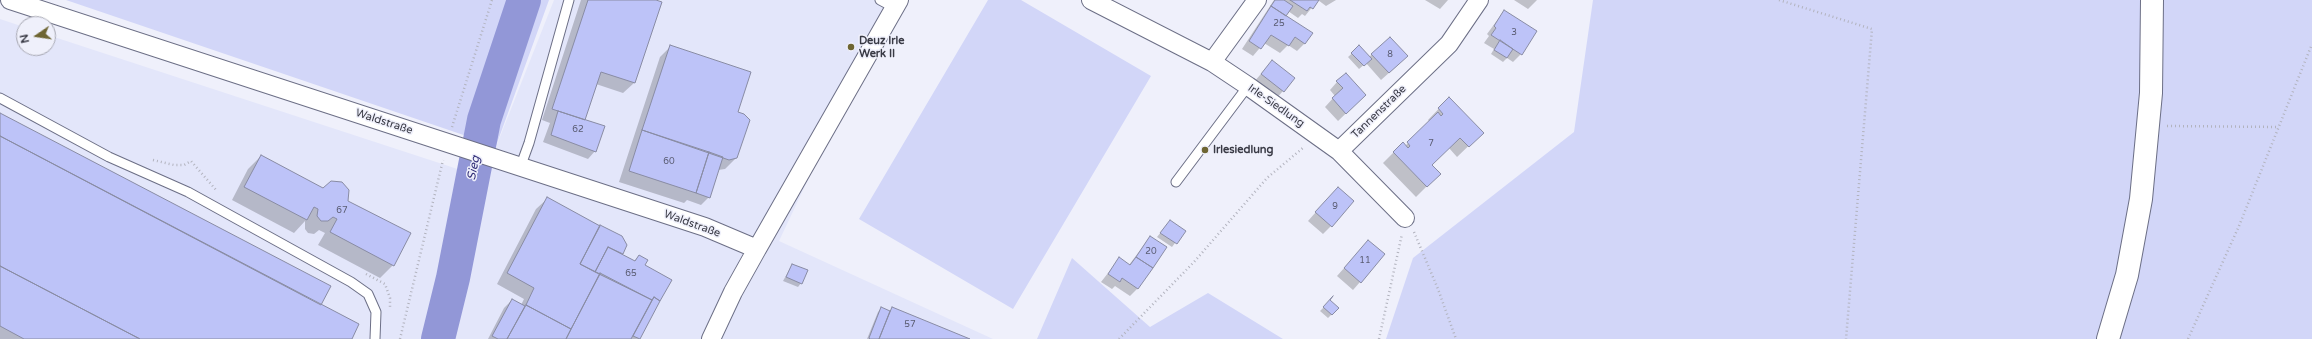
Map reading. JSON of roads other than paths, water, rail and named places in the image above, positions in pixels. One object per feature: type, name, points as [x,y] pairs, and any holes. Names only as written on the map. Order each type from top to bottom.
[{"type":"main road","points":[[2108,339],[2127,275],[2133,244],[2149,126],[2152,93],[2152,0]]},
{"type":"street","name":"Waldstraße","points":[[10,0],[705,227],[757,249]]},
{"type":"street","name":"Irle-Siedlung","points":[[1091,0],[1212,62],[1339,151]]},
{"type":"street","points":[[1212,62],[1257,0]]},
{"type":"street","name":"Tannenstraße","points":[[1339,151],[1449,44],[1479,0]]},
{"type":"street","points":[[711,339],[733,292],[892,3]]},
{"type":"street","points":[[1339,151],[1405,218]]},
{"type":"lane","points":[[521,166],[529,143],[569,0]]},
{"type":"lane","points":[[1176,182],[1248,86]]},
{"type":"lane","points":[[0,98],[109,156],[188,192],[352,282],[368,294],[376,312],[375,339]]},
{"type":"waterway","name":"Sieg","points":[[438,339],[453,278],[484,120],[524,0]]},
{"type":"place","name":"Deuz Irle Werk II","points":[[851,47]]},
{"type":"place","name":"Irlesiedlung","points":[[1205,150]]}]
